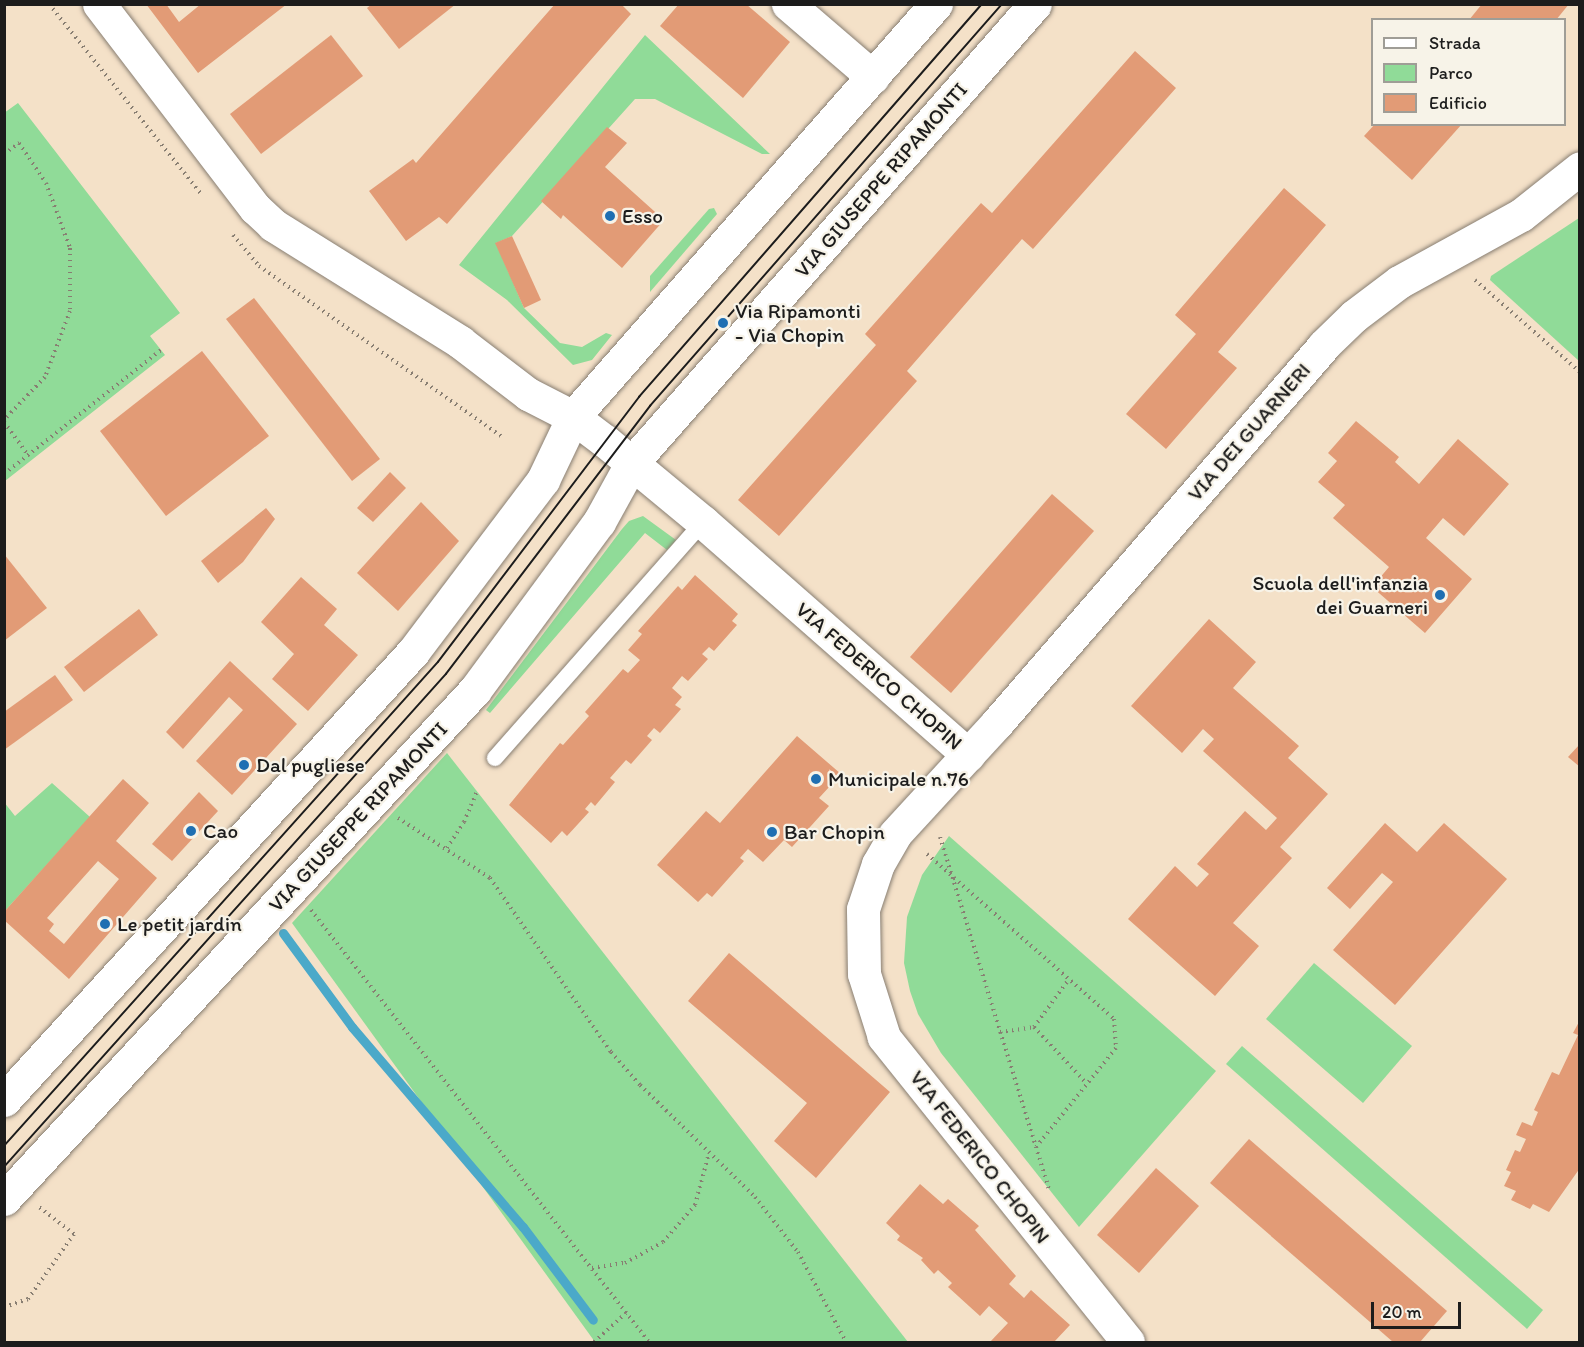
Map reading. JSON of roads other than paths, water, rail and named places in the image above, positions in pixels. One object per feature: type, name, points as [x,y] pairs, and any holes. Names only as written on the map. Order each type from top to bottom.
[{"type":"street","points":[[99,4],[255,208],[273,225],[460,342],[528,394],[573,417],[631,464]]},
{"type":"street","points":[[788,4],[873,77]]},
{"type":"street","points":[[4,1101],[413,652],[543,480],[573,417],[936,4]]},
{"type":"street","name":"VIA GIUSEPPE RIPAMONTI","points":[[4,1199],[475,690],[599,522],[631,464],[1035,4]]},
{"type":"street","name":"VIA DEI GUARNERI","points":[[968,755],[1323,346],[1353,316],[1399,282],[1521,215],[1580,168]]},
{"type":"street","name":"VIA FEDERICO CHOPIN","points":[[631,464],[703,522],[968,755],[895,834],[879,864],[863,909],[868,992],[884,1037],[1128,1342]]},
{"type":"lane","points":[[495,758],[703,522]]},
{"type":"waterway","points":[[283,933],[352,1027],[523,1227],[593,1320]]},
{"type":"tram line","points":[[4,1146],[438,662],[639,397],[982,4]]},
{"type":"tram line","points":[[4,1167],[446,674],[650,406],[1002,4]]},
{"type":"place","name":"Esso","points":[[610,216]]},
{"type":"place","name":"Via Ripamonti - Via Chopin","points":[[723,323]]},
{"type":"place","name":"Scuola dell'infanzia dei Guarneri","points":[[1440,595]]},
{"type":"place","name":"Dal pugliese","points":[[244,765]]},
{"type":"place","name":"Municipale n.76","points":[[816,779]]},
{"type":"place","name":"Cao","points":[[191,831]]},
{"type":"place","name":"Bar Chopin","points":[[772,832]]},
{"type":"place","name":"Le petit jardin","points":[[105,924]]}]
